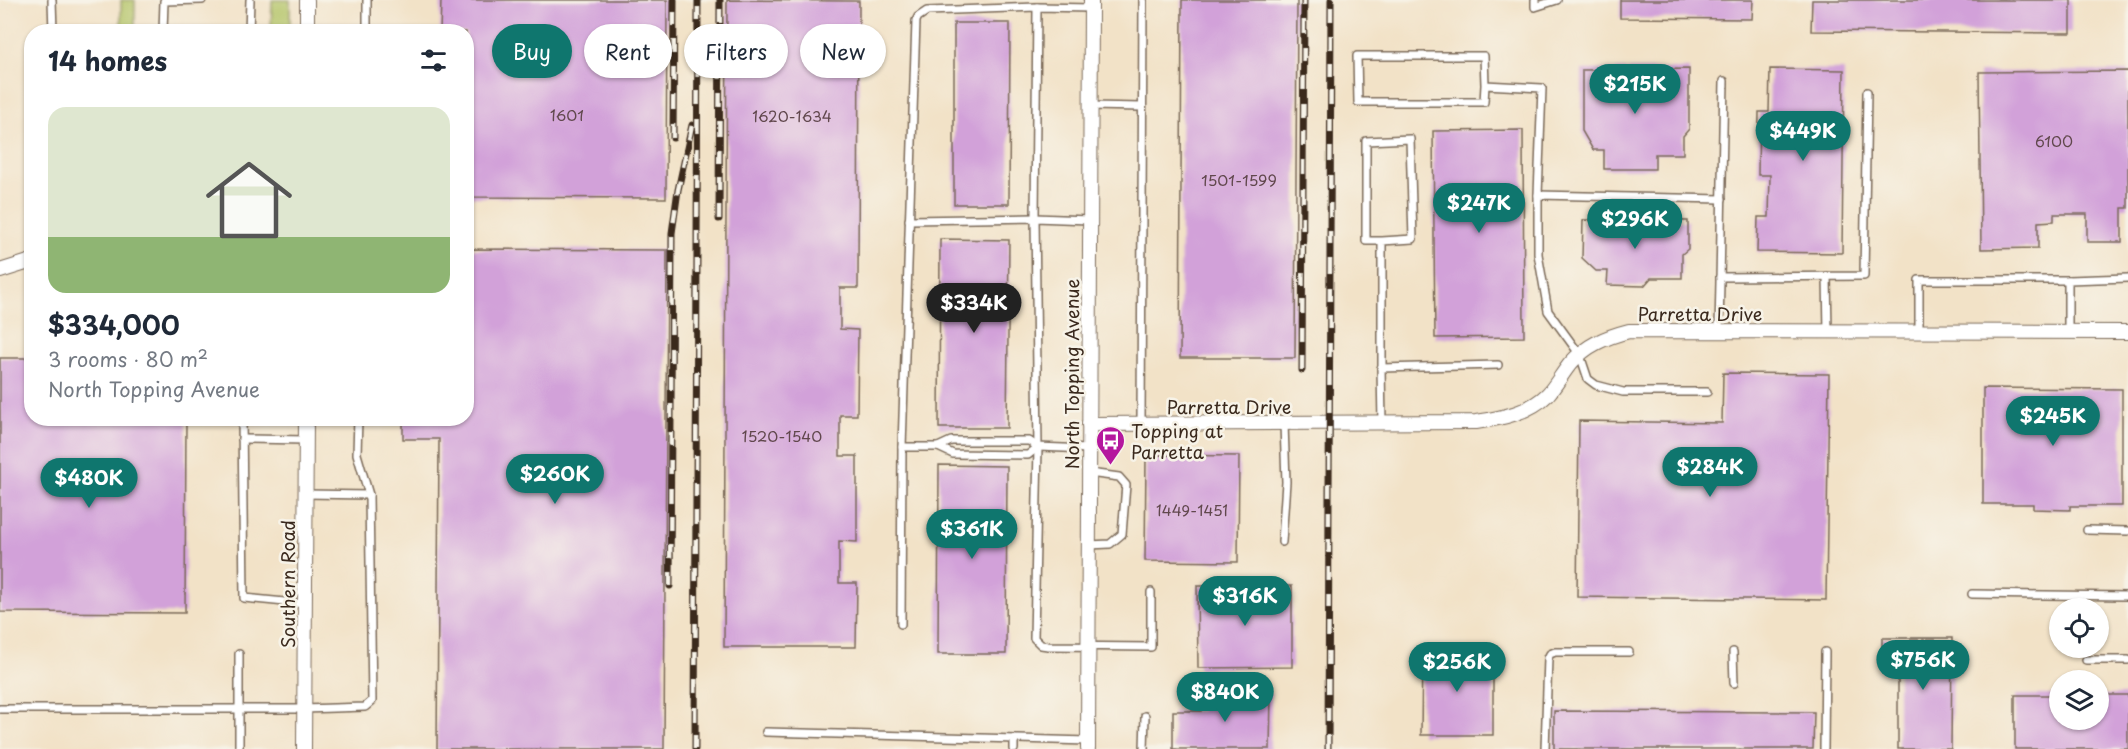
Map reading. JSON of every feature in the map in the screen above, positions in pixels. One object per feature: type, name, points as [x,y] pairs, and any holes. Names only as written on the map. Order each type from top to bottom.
[{"type":"street","points":[[307,24],[308,0]]},
{"type":"street","name":"North Topping Avenue","points":[[1088,745],[1091,4]]},
{"type":"street","points":[[0,271],[24,264]]},
{"type":"street","name":"Parretta Drive","points":[[1089,424],[1476,422],[1507,417],[1528,408],[1547,395],[1572,362],[1590,346],[1606,337],[1629,331],[2128,332]]},
{"type":"street","name":"Southern Road","points":[[304,749],[306,426]]},
{"type":"lane","points":[[52,0],[52,24]]},
{"type":"lane","points":[[163,24],[164,1],[202,0]]},
{"type":"lane","points":[[249,24],[250,0]]},
{"type":"lane","points":[[367,0],[368,24]]},
{"type":"lane","points":[[1141,424],[1143,0]]},
{"type":"lane","points":[[1535,0],[1535,7],[1557,0]]},
{"type":"lane","points":[[901,624],[902,447],[916,21],[918,16],[927,10],[1091,4]]},
{"type":"lane","points":[[1037,7],[1035,219],[1038,447],[1034,638],[1041,645],[1048,646],[1151,647],[1151,592]]},
{"type":"lane","points":[[1357,56],[1484,56],[1485,85],[1484,102],[1358,102],[1357,56]]},
{"type":"lane","points":[[1719,331],[1724,81]]},
{"type":"lane","points":[[1485,85],[1542,88],[1538,254],[1548,311],[1580,355],[1588,379],[1596,386],[1623,393],[1707,392]]},
{"type":"lane","points":[[1720,277],[1864,276],[1867,92]]},
{"type":"lane","points":[[1090,106],[1142,107]]},
{"type":"lane","points":[[1410,139],[1413,239],[1382,241],[1366,241],[1366,141],[1410,139]]},
{"type":"lane","points":[[1539,195],[1722,199]]},
{"type":"lane","points":[[909,220],[1089,220]]},
{"type":"lane","points":[[1382,241],[1382,423]]},
{"type":"lane","points":[[1827,276],[1828,332]]},
{"type":"lane","points":[[1919,332],[1919,280],[2128,278]]},
{"type":"lane","points":[[2068,280],[2068,332]]},
{"type":"lane","points":[[1382,368],[1498,365]]},
{"type":"lane","points":[[1282,542],[1286,482],[1284,424]]},
{"type":"lane","points":[[242,426],[244,598],[305,604]]},
{"type":"lane","points":[[0,708],[304,709],[365,707],[372,701],[369,495],[357,454],[358,426]]},
{"type":"lane","points":[[242,439],[306,440]]},
{"type":"lane","points":[[902,447],[938,447],[951,441],[1029,441],[1038,447],[1089,449]]},
{"type":"lane","points":[[938,447],[953,454],[1028,455],[1038,447]]},
{"type":"lane","points":[[1089,473],[1119,477],[1126,485],[1122,534],[1110,544],[1089,545]]},
{"type":"lane","points":[[305,494],[369,495]]},
{"type":"lane","points":[[2087,530],[2128,531]]},
{"type":"lane","points":[[1972,594],[2128,596]]},
{"type":"lane","points":[[1545,749],[1550,654],[1555,652],[1629,651]]},
{"type":"lane","points":[[1733,652],[1734,682]]},
{"type":"lane","points":[[1824,749],[1825,652]]},
{"type":"lane","points":[[239,654],[239,749]]},
{"type":"lane","points":[[2086,660],[2128,660]]},
{"type":"lane","points":[[1144,749],[1145,716]]},
{"type":"lane","points":[[766,732],[1014,739],[1088,745]]},
{"type":"lane","points":[[1014,739],[1014,749]]},
{"type":"green space","points":[[121,0],[135,0],[135,24],[121,24]]},
{"type":"green space","points":[[272,0],[290,0],[290,24],[271,24]]},
{"type":"building","points":[[441,0],[667,0],[667,24],[584,24],[584,78],[667,78],[666,198],[474,197],[474,24],[440,24]]},
{"type":"building","points":[[727,0],[859,1],[859,24],[800,24],[800,78],[859,78],[858,288],[840,288],[840,329],[858,330],[857,415],[840,415],[840,456],[857,456],[857,542],[839,541],[839,583],[857,583],[856,647],[724,647],[727,78],[788,78],[788,24],[727,24]]},
{"type":"building","points":[[1182,0],[1297,0],[1295,358],[1180,358]]},
{"type":"building","points":[[1620,0],[1753,0],[1752,19],[1620,18]]},
{"type":"building","points":[[1812,0],[2071,0],[2071,33],[1811,31]]},
{"type":"building","points":[[954,23],[1010,23],[1009,204],[954,204]]},
{"type":"building","points":[[1689,69],[1689,129],[1683,136],[1683,154],[1655,154],[1655,169],[1604,169],[1604,150],[1593,150],[1582,131],[1582,70]]},
{"type":"building","points":[[1770,69],[1844,70],[1842,253],[1757,252],[1758,217],[1769,217],[1770,175],[1758,175],[1759,112],[1769,112]]},
{"type":"building","points":[[2128,71],[2128,208],[2122,208],[2122,242],[2087,242],[2087,214],[2054,214],[2054,221],[2038,222],[2038,248],[1981,249],[1979,72]]},
{"type":"building","points":[[1523,130],[1524,337],[1435,338],[1433,131]]},
{"type":"building","points":[[1583,220],[1688,221],[1688,249],[1682,254],[1682,278],[1651,278],[1644,286],[1607,285],[1608,271],[1596,271],[1582,258]]},
{"type":"building","points":[[940,239],[1009,240],[1007,428],[939,428]]},
{"type":"building","points":[[474,249],[667,250],[664,749],[437,749],[439,439],[403,439],[403,426],[474,426]]},
{"type":"building","points":[[0,358],[24,358],[24,426],[186,426],[185,613],[0,612]]},
{"type":"building","points":[[1723,373],[1829,374],[1826,600],[1577,597],[1579,421],[1722,423]]},
{"type":"building","points":[[1983,388],[2122,389],[2122,506],[2070,506],[2070,510],[2033,509],[2033,504],[1983,504]]},
{"type":"building","points":[[1146,455],[1239,456],[1238,562],[1145,561]]},
{"type":"building","points":[[939,465],[1007,466],[1006,654],[938,654]]},
{"type":"building","points":[[1197,586],[1292,586],[1292,667],[1198,668]]},
{"type":"building","points":[[1882,638],[1952,638],[1951,749],[1898,749],[1898,659],[1882,658]]},
{"type":"building","points":[[1422,651],[1493,651],[1493,735],[1421,735]]},
{"type":"building","points":[[1201,693],[1271,694],[1270,749],[1173,749],[1173,711],[1201,711]]},
{"type":"building","points":[[2015,695],[2049,695],[2049,730],[2109,730],[2109,695],[2128,695],[2128,749],[2015,749]]},
{"type":"building","points":[[1554,711],[1814,712],[1813,749],[1554,749]]},
{"type":"railway","points":[[673,138],[674,0]]},
{"type":"railway","points":[[695,749],[698,0]]},
{"type":"railway","points":[[719,219],[720,0]]},
{"type":"railway","points":[[1302,370],[1304,0]]},
{"type":"railway","points":[[1328,749],[1331,0]]},
{"type":"railway","points":[[670,586],[672,233],[678,190],[692,125]]},
{"type":"place","name":"Topping at Parretta","points":[[1110,466]]}]
